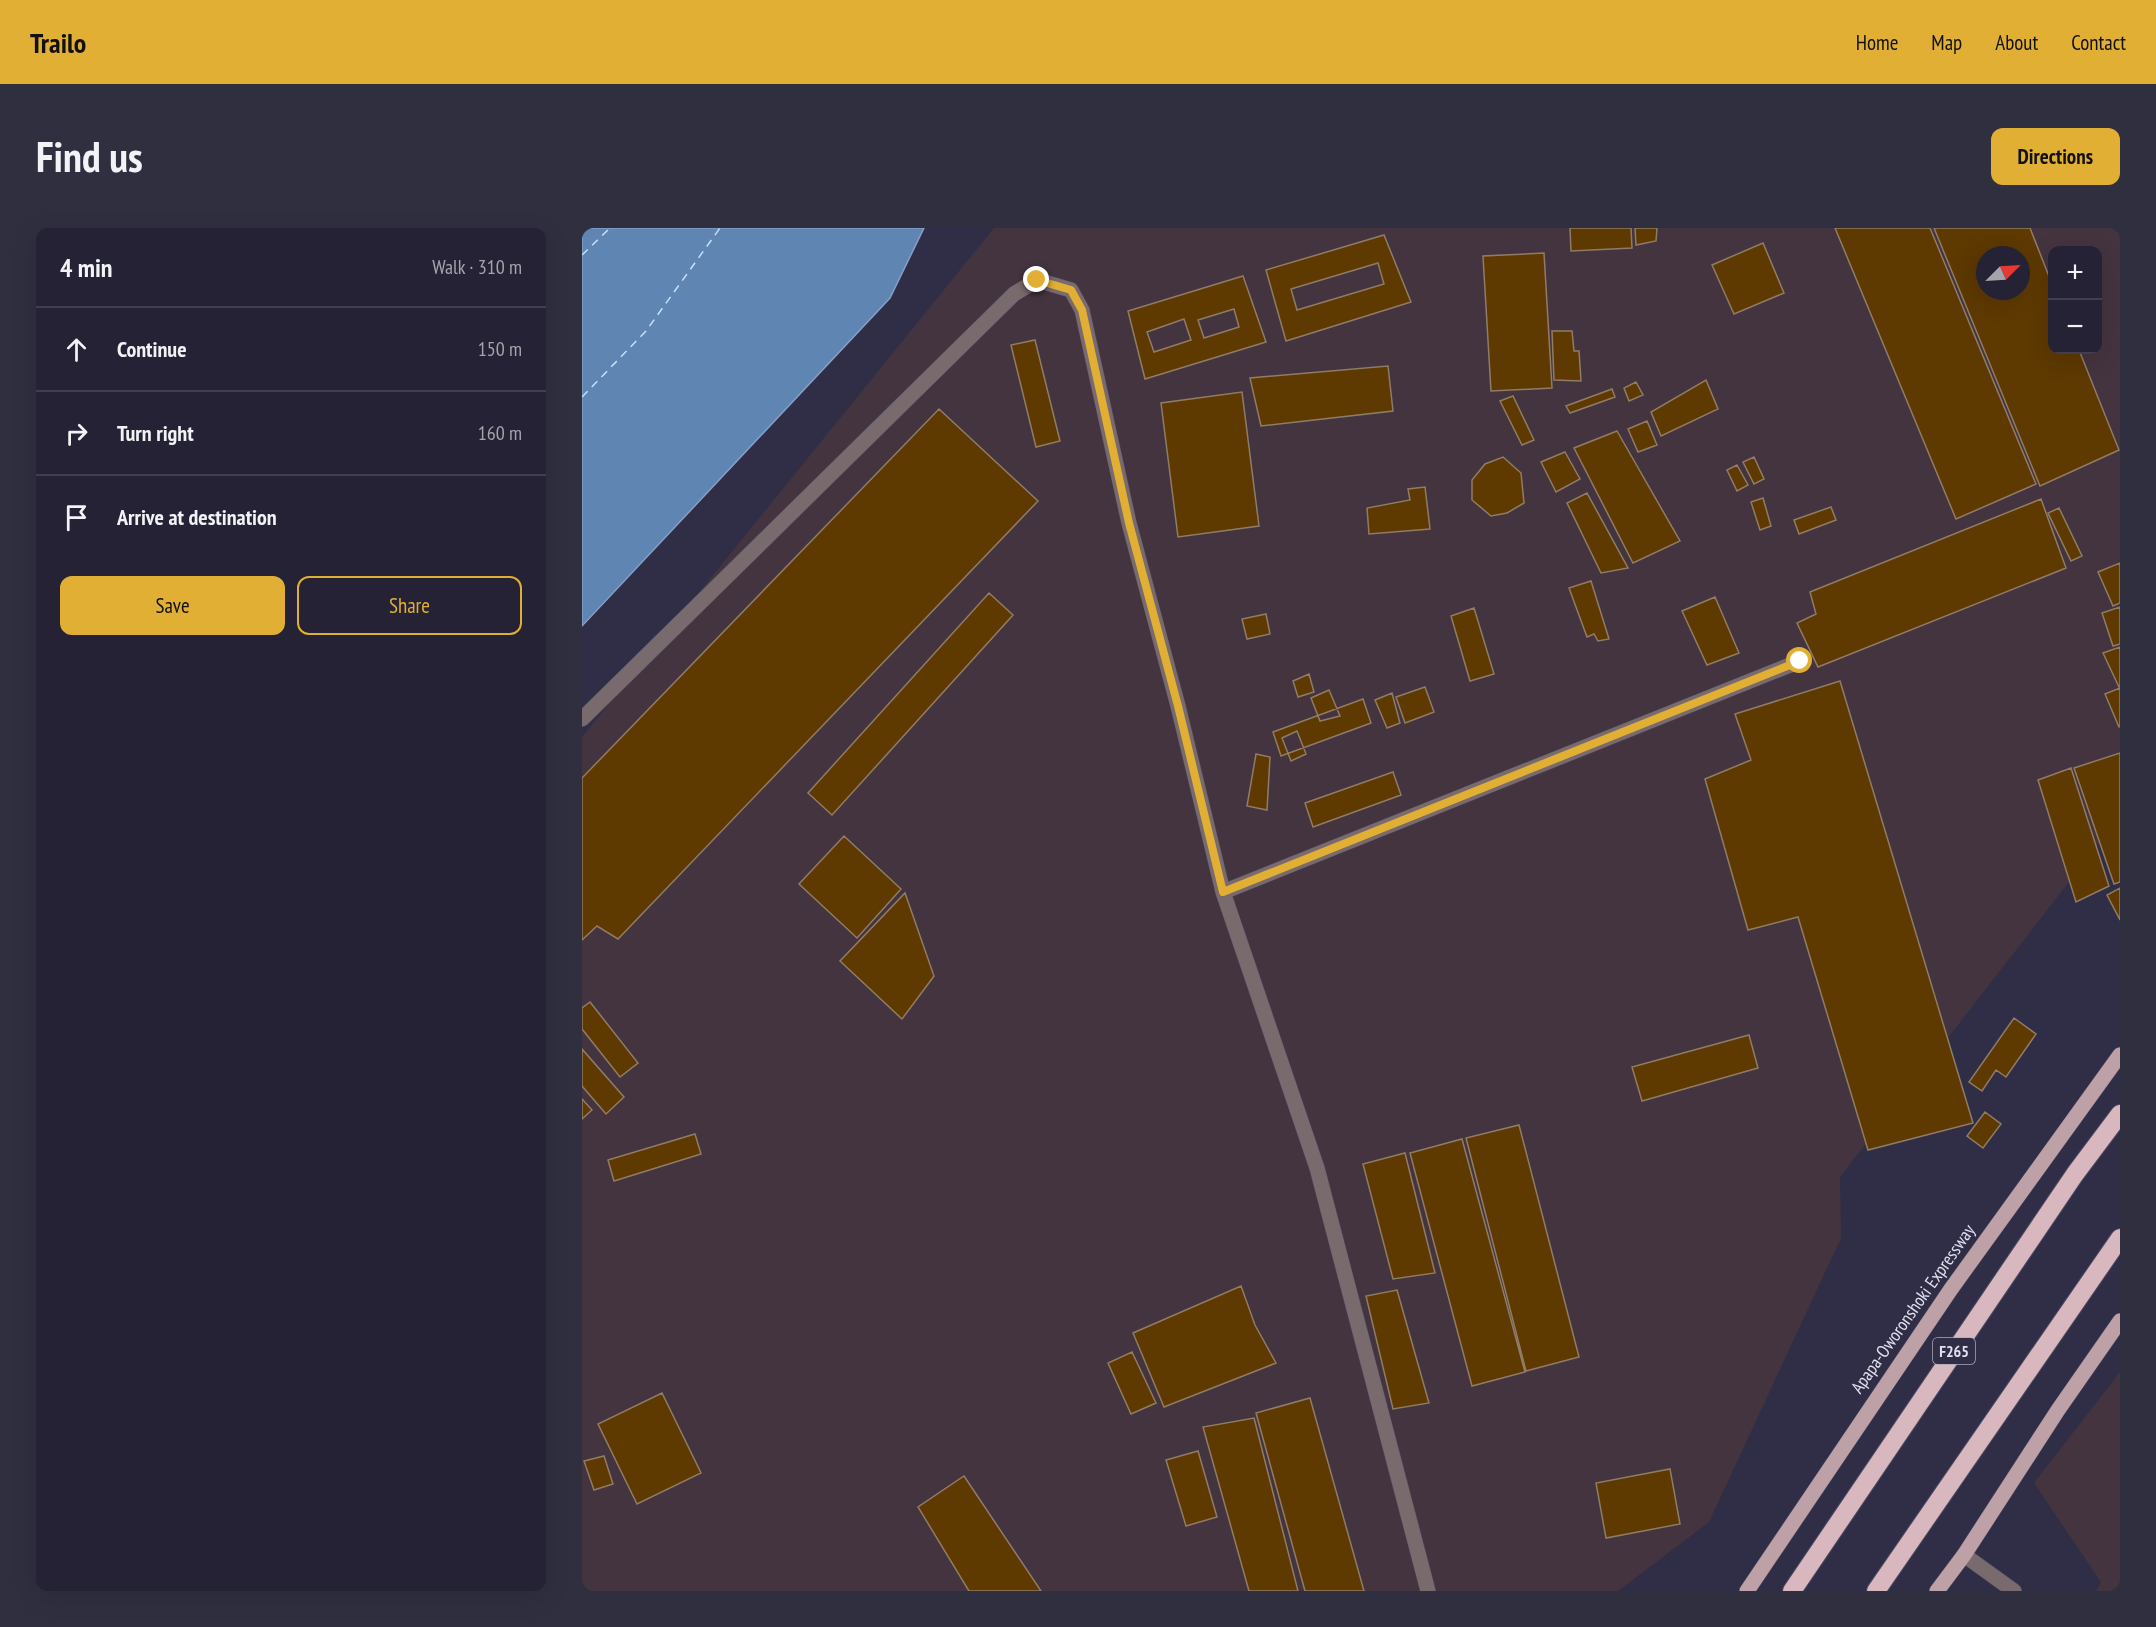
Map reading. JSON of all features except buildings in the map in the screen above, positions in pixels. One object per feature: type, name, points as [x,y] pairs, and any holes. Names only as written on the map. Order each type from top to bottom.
[{"type":"highway","name":"F265","points":[[1792,1591],[2074,1174],[2120,1114]]},
{"type":"highway","points":[[1876,1591],[2120,1238]]},
{"type":"main road","name":"Apapa-Oworonshoki Expressway","points":[[1747,1591],[1951,1289],[2120,1055]]},
{"type":"main road","points":[[1937,1591],[1964,1555],[2058,1410],[2120,1321]]},
{"type":"street","points":[[582,719],[1014,294],[1037,280],[1071,290],[1082,310],[1129,523],[1178,706],[1223,892],[1317,1168],[1428,1591]]},
{"type":"street","points":[[1223,892],[1800,661]]},
{"type":"street","points":[[1964,1555],[2014,1591]]},
{"type":"shaded area","points":[[994,228],[2120,228],[2120,816],[1840,1177],[1841,1238],[1709,1522],[1618,1591],[582,1591],[582,737]]},
{"type":"shaded area","points":[[2120,1372],[2120,1591],[2096,1591],[2101,1582],[2034,1483]]},
{"type":"water","points":[[582,228],[924,228],[890,298],[582,626]]},
{"type":"ferry route","points":[[582,255],[610,228]]},
{"type":"ferry route","points":[[582,397],[646,331],[720,228]]},
{"type":"route","points":[[1037,280],[1071,290],[1082,310],[1129,523],[1178,706],[1223,892],[1800,661]]}]
